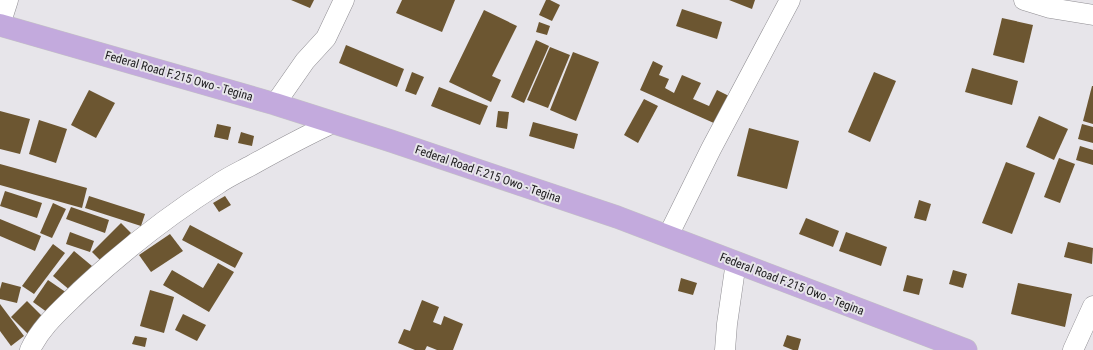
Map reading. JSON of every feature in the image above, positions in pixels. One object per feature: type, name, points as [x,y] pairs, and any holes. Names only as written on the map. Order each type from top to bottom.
[{"type":"main road","name":"Federal Road F.215 Owo - Tegina","points":[[0,25],[333,122],[610,215],[966,350]]},
{"type":"street","points":[[0,25],[8,0]]},
{"type":"street","points":[[275,104],[305,62],[326,38],[344,0]]},
{"type":"street","points":[[668,236],[708,156],[790,0]]},
{"type":"street","points":[[1024,0],[1050,8],[1093,15]]},
{"type":"street","points":[[30,350],[36,338],[56,314],[105,267],[128,248],[218,183],[298,139],[333,122]]},
{"type":"street","points":[[725,350],[727,324],[736,262]]},
{"type":"street","points":[[1073,350],[1093,306]]},
{"type":"building","points":[[291,0],[314,0],[310,8]]},
{"type":"building","points":[[402,0],[455,0],[442,32],[396,13]]},
{"type":"building","points":[[546,0],[550,0],[560,5],[552,21],[539,15]]},
{"type":"building","points":[[729,0],[755,0],[752,9]]},
{"type":"building","points":[[682,9],[722,22],[717,39],[676,26]]},
{"type":"building","points":[[484,10],[517,26],[492,76],[501,80],[491,102],[449,82]]},
{"type":"building","points":[[1002,18],[1033,25],[1024,63],[993,55]]},
{"type":"building","points":[[539,22],[550,26],[547,35],[536,32]]},
{"type":"building","points":[[536,40],[549,46],[524,103],[511,97]]},
{"type":"building","points":[[346,45],[404,69],[397,87],[339,63]]},
{"type":"building","points":[[550,47],[570,55],[548,108],[527,100]]},
{"type":"building","points":[[573,52],[599,62],[576,121],[550,110]]},
{"type":"building","points":[[653,61],[663,66],[659,75],[669,79],[665,88],[674,93],[682,75],[701,83],[693,99],[709,106],[717,90],[729,96],[716,124],[640,90]]},
{"type":"building","points":[[972,68],[1018,81],[1012,105],[965,92]]},
{"type":"building","points":[[412,72],[424,77],[416,95],[405,91]]},
{"type":"building","points":[[874,72],[896,81],[870,142],[848,132]]},
{"type":"building","points":[[1093,86],[1093,124],[1083,121]]},
{"type":"building","points":[[439,87],[488,106],[480,125],[431,106]]},
{"type":"building","points":[[89,90],[115,103],[96,138],[71,125]]},
{"type":"building","points":[[644,99],[658,106],[638,143],[624,135]]},
{"type":"building","points":[[0,111],[30,119],[20,154],[0,149]]},
{"type":"building","points":[[498,111],[509,112],[507,129],[496,127]]},
{"type":"building","points":[[1039,116],[1068,129],[1054,160],[1026,147]]},
{"type":"building","points":[[39,120],[67,129],[56,163],[29,154]]},
{"type":"building","points":[[533,122],[578,134],[574,149],[529,136]]},
{"type":"building","points":[[217,124],[231,127],[228,140],[214,137]]},
{"type":"building","points":[[1082,124],[1093,127],[1093,143],[1078,139]]},
{"type":"building","points":[[749,128],[799,141],[787,189],[737,176]]},
{"type":"building","points":[[241,132],[254,136],[252,146],[238,143]]},
{"type":"building","points":[[1080,146],[1093,150],[1093,165],[1076,160]]},
{"type":"building","points":[[1059,158],[1075,164],[1060,203],[1044,197]]},
{"type":"building","points":[[1006,162],[1035,173],[1012,234],[982,223]]},
{"type":"building","points":[[0,164],[87,188],[82,208],[0,185]]},
{"type":"building","points":[[5,191],[42,203],[37,218],[0,206]]},
{"type":"building","points":[[89,196],[145,214],[141,226],[85,208]]},
{"type":"building","points":[[225,196],[231,205],[219,212],[213,203]]},
{"type":"building","points":[[919,200],[931,204],[926,221],[914,218]]},
{"type":"building","points":[[53,203],[66,209],[52,238],[40,233]]},
{"type":"building","points":[[71,207],[109,220],[105,233],[66,219]]},
{"type":"building","points":[[806,218],[839,231],[833,247],[799,234]]},
{"type":"building","points":[[0,219],[41,236],[35,251],[0,236]]},
{"type":"building","points":[[121,223],[131,233],[102,262],[92,252]]},
{"type":"building","points":[[190,225],[243,253],[235,268],[182,240]]},
{"type":"building","points":[[70,232],[94,241],[90,252],[66,244]]},
{"type":"building","points":[[846,232],[887,247],[881,266],[839,251]]},
{"type":"building","points":[[170,234],[183,251],[151,272],[139,255]]},
{"type":"building","points":[[1068,242],[1093,248],[1092,264],[1064,257]]},
{"type":"building","points":[[53,244],[65,253],[34,294],[22,286]]},
{"type":"building","points":[[74,251],[92,266],[71,291],[53,276]]},
{"type":"building","points":[[218,263],[234,272],[209,312],[163,285],[172,270],[203,288]]},
{"type":"building","points":[[953,270],[967,274],[963,288],[949,284]]},
{"type":"building","points":[[907,275],[923,279],[919,295],[903,291]]},
{"type":"building","points":[[681,278],[697,283],[693,295],[678,291]]},
{"type":"building","points":[[48,280],[67,293],[51,315],[33,302]]},
{"type":"building","points":[[2,282],[21,287],[17,303],[0,299]]},
{"type":"building","points":[[1018,283],[1072,294],[1065,327],[1011,314]]},
{"type":"building","points":[[150,290],[174,297],[164,333],[140,326]]},
{"type":"building","points":[[422,300],[439,307],[433,322],[441,325],[444,316],[463,324],[453,350],[437,350],[427,346],[425,350],[415,350],[398,343],[404,329],[410,331]]},
{"type":"building","points":[[27,301],[44,318],[28,334],[11,317]]},
{"type":"building","points":[[0,304],[24,336],[11,346],[0,331]]},
{"type":"building","points":[[183,314],[206,325],[197,341],[175,330]]},
{"type":"building","points":[[787,335],[801,339],[798,350],[793,350],[783,346]]},
{"type":"building","points":[[135,336],[147,338],[145,347],[132,344]]}]
